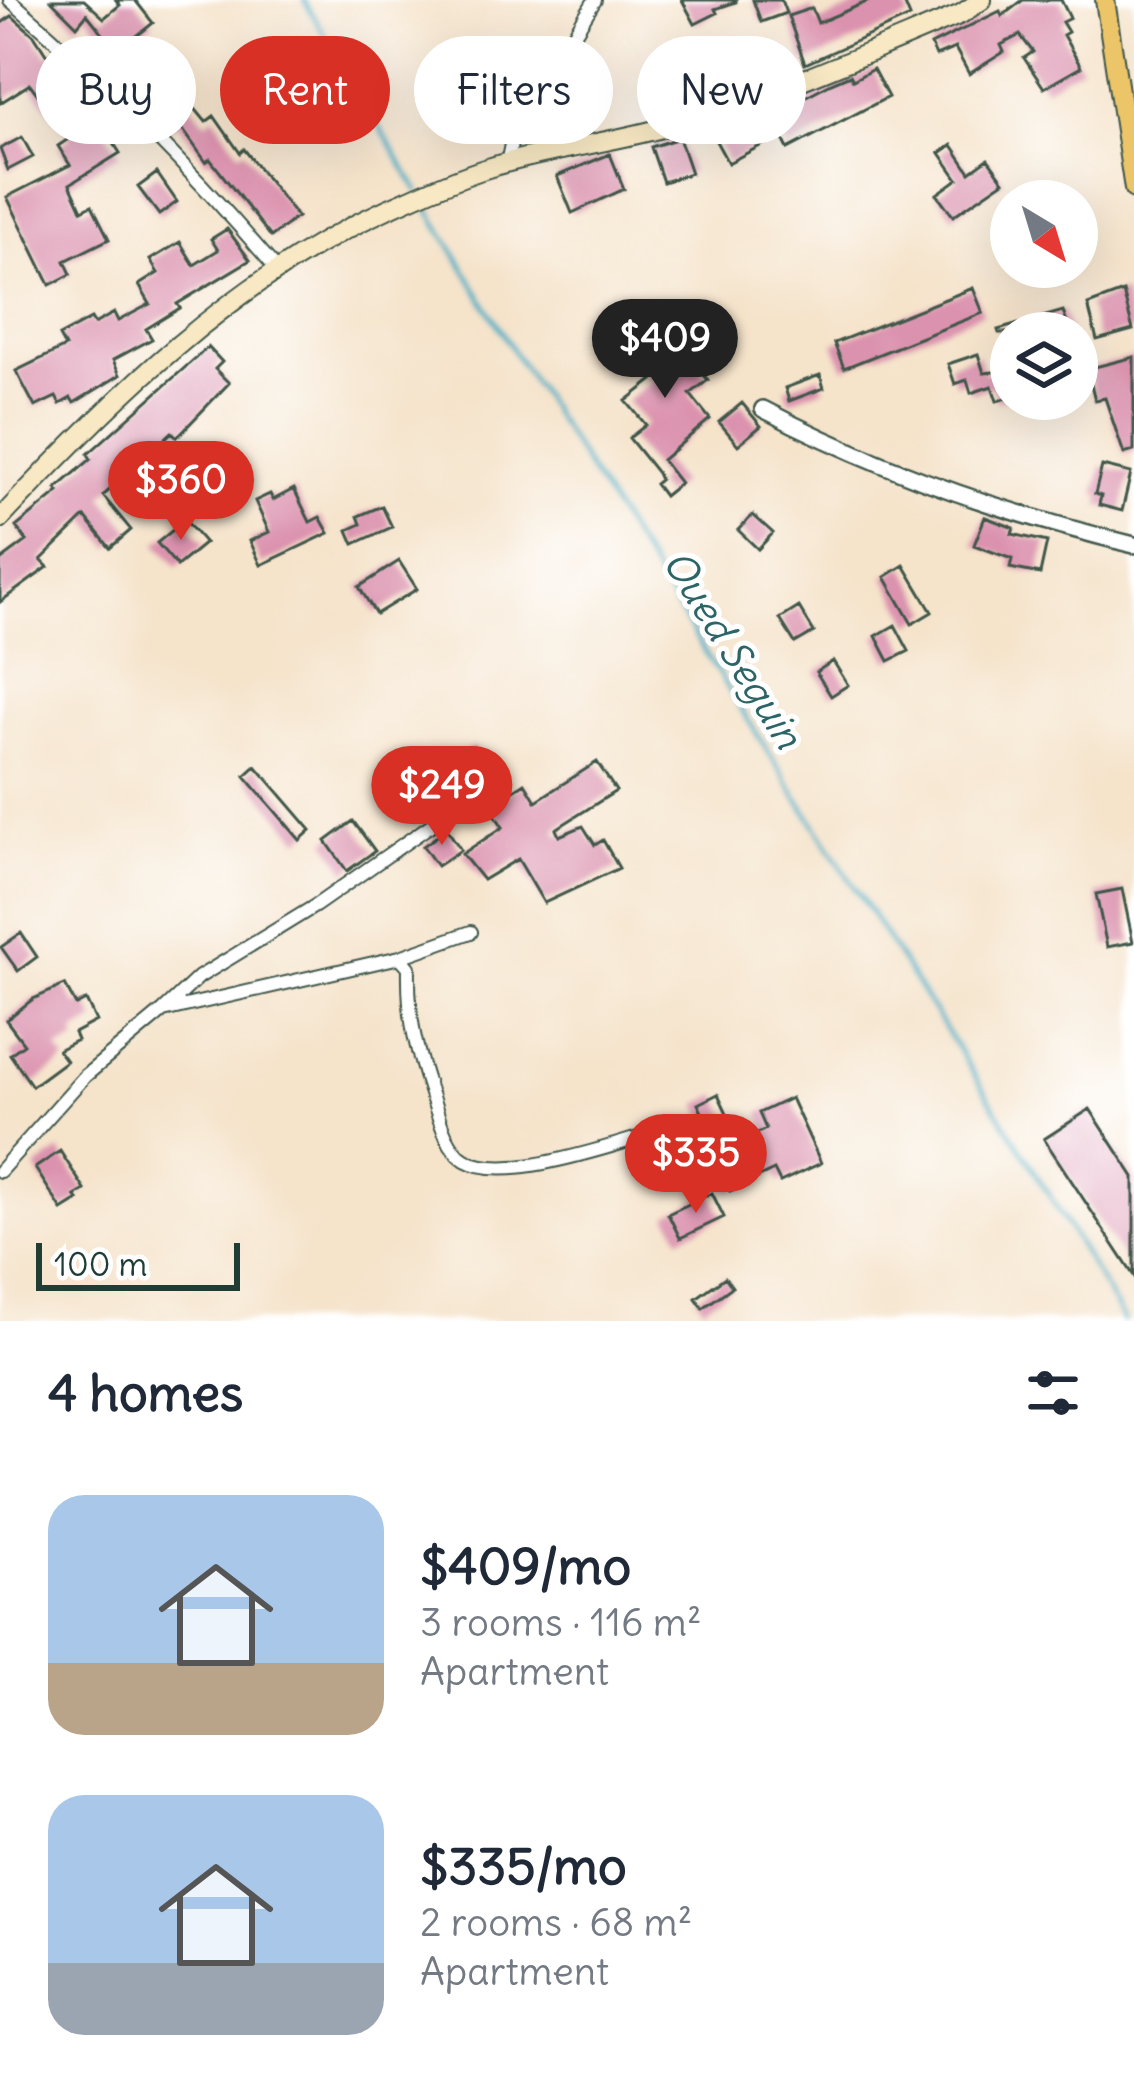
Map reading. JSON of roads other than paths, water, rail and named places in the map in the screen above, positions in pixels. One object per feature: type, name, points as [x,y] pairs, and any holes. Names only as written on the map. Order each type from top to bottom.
[{"type":"main road","points":[[0,519],[144,372],[217,312],[383,211],[488,168],[675,124],[805,79],[961,14],[982,0]]},
{"type":"main road","points":[[1105,0],[1134,189]]},
{"type":"street","points":[[10,0],[94,72],[168,146],[278,271]]},
{"type":"street","points":[[507,164],[513,134],[596,0]]},
{"type":"street","points":[[763,409],[827,442],[944,487],[1134,545]]},
{"type":"street","points":[[0,1172],[85,1076],[199,977],[315,906],[438,820]]},
{"type":"street","points":[[163,1011],[400,957],[471,932]]},
{"type":"street","points":[[400,957],[409,967],[408,1016],[418,1057],[450,1143],[463,1160],[484,1166],[554,1163],[648,1135]]},
{"type":"waterway","name":"Oued Seguin","points":[[304,0],[418,191]]},
{"type":"waterway","name":"Oued Seguin","points":[[424,201],[512,349],[1027,1158],[1124,1321]]}]
